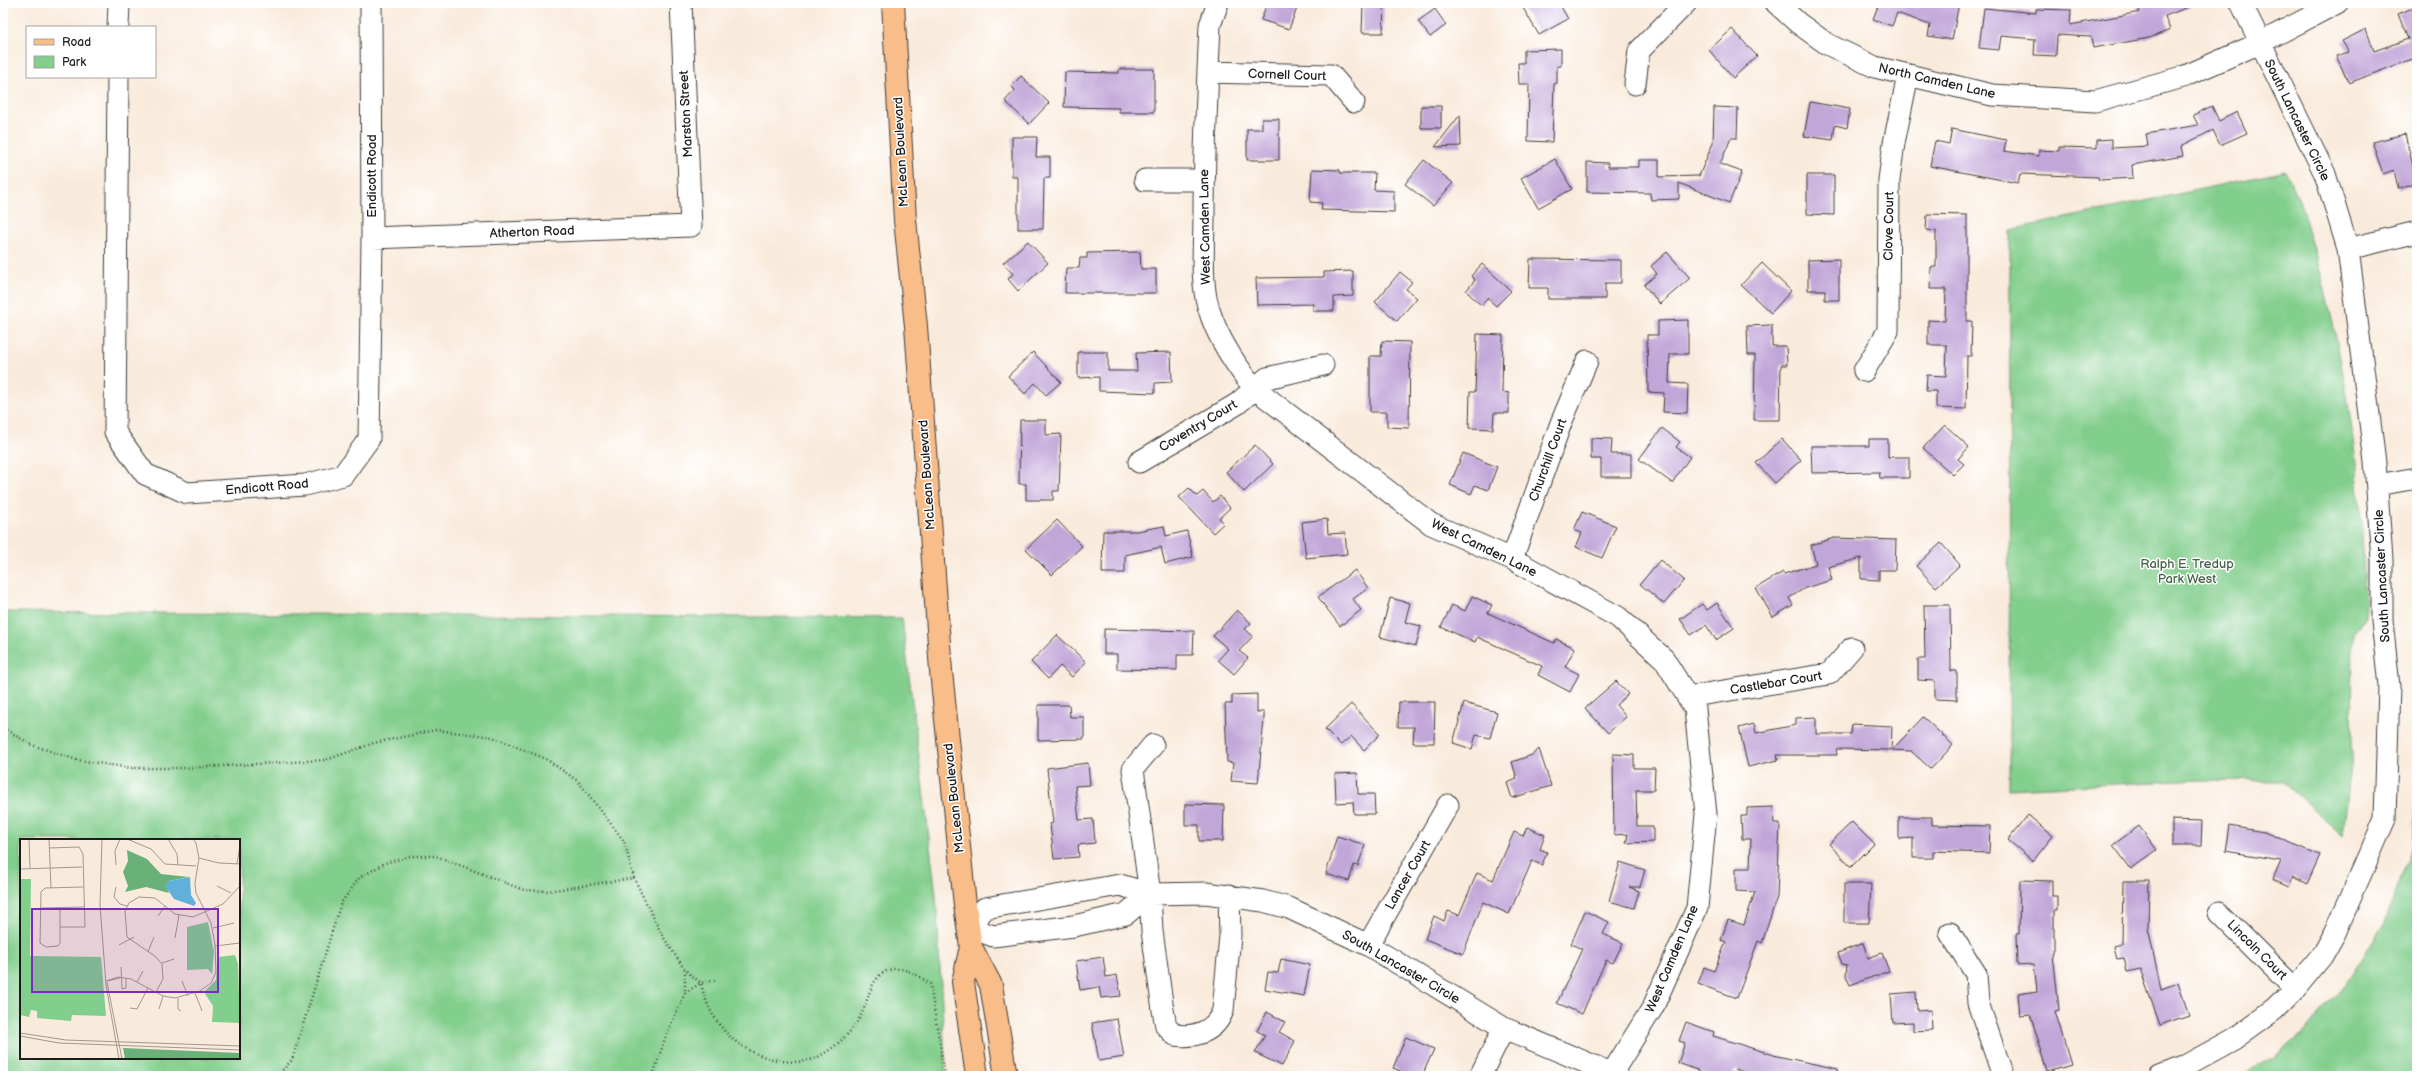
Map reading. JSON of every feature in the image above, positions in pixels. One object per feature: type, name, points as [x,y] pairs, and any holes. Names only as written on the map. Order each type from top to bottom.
[{"type":"main road","name":"McLean Boulevard","points":[[893,3],[905,220],[916,326],[941,671],[970,937],[963,982],[977,1076]]},
{"type":"main road","name":"McLean Boulevard","points":[[970,937],[991,986],[1006,1076]]},
{"type":"street","points":[[118,26],[119,3]]},
{"type":"street","name":"Endicott Road","points":[[118,78],[115,432],[145,474],[187,493],[305,485],[343,475],[369,438],[372,238],[371,3]]},
{"type":"street","name":"Marston Street","points":[[681,3],[691,226]]},
{"type":"street","name":"West Camden Lane","points":[[1218,3],[1210,25],[1204,180],[1204,268],[1206,298],[1217,330],[1234,363],[1254,388],[1431,524],[1512,559],[1618,617],[1664,659],[1695,709],[1706,814],[1697,908],[1653,1007],[1615,1074]]},
{"type":"street","points":[[1635,84],[1639,51],[1686,3]]},
{"type":"street","name":"North Camden Lane","points":[[1776,3],[1798,23],[1827,44],[1875,67],[1992,95],[2095,101],[2183,77],[2260,43],[2337,3]]},
{"type":"street","name":"South Lancaster Circle","points":[[2160,1076],[2183,1067],[2234,1039],[2275,1009],[2295,989],[2322,956],[2335,933],[2385,819],[2389,686],[2382,621],[2382,560],[2377,485],[2348,249],[2325,174],[2241,3]]},
{"type":"street","name":"Cornell Court","points":[[1208,72],[1331,75],[1354,102]]},
{"type":"street","name":"Clove Court","points":[[1864,371],[1888,332],[1890,180],[1894,143],[1908,75]]},
{"type":"street","points":[[1145,180],[1204,180]]},
{"type":"street","name":"Atherton Road","points":[[372,238],[691,226]]},
{"type":"street","points":[[2348,249],[2417,232]]},
{"type":"street","name":"Churchill Court","points":[[1512,559],[1561,423],[1587,361]]},
{"type":"street","name":"Coventry Court","points":[[1139,462],[1237,404],[1267,378],[1323,365]]},
{"type":"street","points":[[2377,485],[2417,478]]},
{"type":"street","name":"Castlebar Court","points":[[1687,697],[1829,674],[1852,648]]},
{"type":"street","points":[[1153,745],[1133,769],[1150,894],[1152,931],[1166,1026],[1170,1033],[1182,1036],[1204,1033],[1214,1028],[1222,1015],[1230,936],[1230,895]]},
{"type":"street","name":"Lancer Court","points":[[1368,945],[1448,805]]},
{"type":"street","name":"South Lancaster Circle","points":[[970,937],[985,908],[1120,885],[1150,894],[1178,892],[1230,895],[1289,908],[1368,945],[1504,1028],[1615,1074]]},
{"type":"street","points":[[970,937],[993,936],[1074,926],[1126,914],[1150,894]]},
{"type":"street","name":"Lincoln Court","points":[[2219,913],[2295,989]]},
{"type":"street","points":[[1950,933],[1976,974],[1978,1003],[2003,1076]]},
{"type":"street","points":[[1480,1076],[1504,1028]]},
{"type":"path","points":[[3,728],[32,745],[77,760],[131,768],[188,768],[326,760],[374,743],[436,730],[493,736],[546,759],[578,781],[624,841],[634,878],[662,935],[685,970],[701,983],[704,998],[716,1021],[740,1046],[764,1058],[790,1062],[810,1061],[824,1054],[850,1030],[861,1015],[870,989],[878,977],[888,970],[899,969],[914,973],[930,984],[945,1076]]},
{"type":"path","points":[[277,1076],[292,1060],[341,903],[359,878],[385,863],[411,856],[436,856],[524,890],[548,891],[634,878]]},
{"type":"path","points":[[653,1076],[665,1038],[685,993],[685,970]]},
{"type":"path","points":[[685,993],[701,983],[717,980]]},
{"type":"green space","name":"Ralph E. Tredup Park West","points":[[2285,171],[2295,190],[2302,209],[2337,340],[2358,479],[2362,525],[2365,618],[2353,633],[2352,756],[2343,836],[2282,781],[2202,780],[2009,789],[2010,230]]},
{"type":"green space","points":[[3,612],[902,618],[936,895],[946,1076],[3,1076]]},
{"type":"green space","points":[[2417,776],[2417,1076],[2239,1076],[2273,1058],[2307,1029],[2347,981],[2385,922],[2413,844]]},
{"type":"building","points":[[1267,3],[1299,3],[1289,29],[1261,20]]},
{"type":"building","points":[[1363,3],[1384,3],[1383,33],[1362,33]]},
{"type":"building","points":[[1520,3],[1559,3],[1568,19],[1539,35]]},
{"type":"building","points":[[1876,3],[1959,3],[1952,40],[1928,36],[1930,25],[1897,13],[1892,26],[1873,19],[1878,6]]},
{"type":"building","points":[[2136,3],[2194,3],[2194,5],[2165,16],[2170,30],[2149,38],[2093,48],[2091,37],[2057,35],[2056,56],[2034,55],[2035,39],[2001,36],[1999,50],[1979,48],[1984,8],[2036,13],[2036,9],[2071,10],[2070,25],[2140,12]]},
{"type":"building","points":[[2417,6],[2417,60],[2416,58],[2401,63],[2349,83],[2336,56],[2349,52],[2342,41],[2366,29],[2374,51],[2408,39],[2398,14]]},
{"type":"building","points":[[1435,9],[1446,25],[1430,37],[1418,21]]},
{"type":"building","points":[[1732,29],[1757,56],[1733,78],[1709,50]]},
{"type":"building","points":[[1561,49],[1561,66],[1557,66],[1557,83],[1554,84],[1552,142],[1528,141],[1529,84],[1519,84],[1518,63],[1524,63],[1524,50]]},
{"type":"building","points":[[1119,69],[1154,69],[1154,112],[1119,112],[1119,108],[1064,107],[1065,72],[1119,73]]},
{"type":"building","points":[[1021,76],[1049,103],[1029,124],[1005,101],[1015,90],[1011,86]]},
{"type":"building","points":[[1810,102],[1850,109],[1847,128],[1835,125],[1833,140],[1804,136]]},
{"type":"building","points":[[1421,106],[1441,106],[1441,128],[1421,128]]},
{"type":"building","points":[[2212,106],[2219,121],[2237,112],[2247,133],[2220,145],[2213,130],[2181,146],[2183,156],[2132,165],[2133,178],[2099,180],[2098,177],[2020,174],[2018,183],[1930,166],[1935,141],[1949,144],[1952,129],[2006,140],[2004,151],[2039,156],[2039,150],[2059,151],[2059,147],[2097,148],[2097,140],[2112,139],[2112,148],[2148,146],[2146,134],[2198,125],[2193,115]]},
{"type":"building","points":[[1714,107],[1738,108],[1737,138],[1731,138],[1720,164],[1742,172],[1729,203],[1679,183],[1679,199],[1651,200],[1650,193],[1587,192],[1587,162],[1608,163],[1608,167],[1639,167],[1639,160],[1659,160],[1659,177],[1699,176],[1713,143]]},
{"type":"building","points":[[1460,115],[1461,146],[1435,147]]},
{"type":"building","points":[[1262,119],[1279,119],[1279,160],[1247,160],[1247,129],[1262,129]]},
{"type":"building","points":[[2405,134],[2417,183],[2398,189],[2394,170],[2383,174],[2372,142]]},
{"type":"building","points":[[1012,137],[1037,137],[1036,157],[1050,157],[1050,178],[1044,178],[1043,229],[1018,229],[1018,177],[1012,177]]},
{"type":"building","points":[[1555,159],[1572,189],[1538,208],[1521,178]]},
{"type":"building","points":[[1424,160],[1453,183],[1433,206],[1405,184]]},
{"type":"building","points":[[1312,169],[1340,170],[1340,173],[1375,173],[1374,190],[1394,191],[1394,212],[1321,210],[1322,203],[1310,202]]},
{"type":"building","points":[[1807,175],[1834,175],[1834,215],[1807,214]]},
{"type":"building","points":[[1927,214],[1967,215],[1967,321],[1972,321],[1971,356],[1967,356],[1966,409],[1936,408],[1936,391],[1926,391],[1927,375],[1946,376],[1947,345],[1928,345],[1928,320],[1945,321],[1946,289],[1930,289],[1931,267],[1936,267],[1936,231],[1926,230]]},
{"type":"building","points":[[1028,241],[1048,263],[1018,291],[1008,279],[1013,274],[1003,263]]},
{"type":"building","points":[[1140,252],[1141,269],[1156,269],[1156,293],[1065,293],[1066,268],[1079,268],[1080,258],[1087,258],[1087,253]]},
{"type":"building","points":[[1667,252],[1690,278],[1660,304],[1644,285],[1657,274],[1651,266]]},
{"type":"building","points":[[1530,259],[1621,260],[1621,283],[1605,283],[1605,299],[1548,299],[1548,288],[1529,288]]},
{"type":"building","points":[[1839,259],[1839,300],[1825,300],[1825,290],[1808,290],[1808,260]]},
{"type":"building","points":[[1762,263],[1791,291],[1771,313],[1741,285]]},
{"type":"building","points":[[1482,264],[1511,291],[1496,306],[1487,298],[1481,305],[1466,291],[1475,280],[1471,276]]},
{"type":"building","points":[[1353,271],[1353,296],[1334,297],[1334,311],[1313,311],[1313,304],[1257,305],[1256,278],[1324,277],[1324,272]]},
{"type":"building","points":[[1400,272],[1412,282],[1406,289],[1417,298],[1397,321],[1375,302]]},
{"type":"building","points":[[1688,320],[1688,354],[1670,354],[1669,383],[1688,384],[1687,413],[1663,412],[1664,393],[1648,392],[1647,335],[1658,335],[1658,321]]},
{"type":"building","points":[[1772,325],[1772,346],[1786,346],[1787,365],[1781,365],[1780,420],[1754,420],[1755,355],[1748,355],[1747,326]]},
{"type":"building","points":[[1477,334],[1503,335],[1502,392],[1509,393],[1509,413],[1494,413],[1493,429],[1469,428],[1470,392],[1475,392]]},
{"type":"building","points":[[1382,341],[1410,342],[1409,428],[1387,427],[1387,412],[1370,412],[1370,356],[1381,356]]},
{"type":"building","points":[[1033,352],[1061,382],[1046,395],[1035,383],[1025,394],[1008,376]]},
{"type":"building","points":[[1078,352],[1108,352],[1108,371],[1137,371],[1136,353],[1171,352],[1172,382],[1155,383],[1155,393],[1099,391],[1099,377],[1078,378]]},
{"type":"building","points":[[1020,420],[1046,420],[1046,435],[1061,434],[1059,491],[1053,491],[1053,500],[1026,500],[1026,484],[1019,484]]},
{"type":"building","points":[[1945,425],[1969,447],[1958,459],[1964,464],[1953,475],[1923,448]]},
{"type":"building","points":[[1662,428],[1680,442],[1676,447],[1690,457],[1672,483],[1639,459]]},
{"type":"building","points":[[1591,438],[1612,439],[1611,454],[1631,454],[1631,477],[1601,477],[1601,459],[1591,459]]},
{"type":"building","points":[[1782,439],[1801,460],[1775,483],[1756,463]]},
{"type":"building","points":[[1869,439],[1888,439],[1888,457],[1909,457],[1909,478],[1880,478],[1879,472],[1812,473],[1811,446],[1869,446]]},
{"type":"building","points":[[1255,445],[1273,464],[1244,492],[1226,472]]},
{"type":"building","points":[[1463,453],[1497,467],[1488,490],[1475,485],[1471,494],[1450,485]]},
{"type":"building","points":[[1189,488],[1197,496],[1203,491],[1213,502],[1220,496],[1230,508],[1219,518],[1224,523],[1213,533],[1179,497]]},
{"type":"building","points":[[1582,512],[1616,526],[1602,558],[1576,547],[1582,533],[1574,530]]},
{"type":"building","points":[[1327,519],[1328,534],[1345,533],[1347,554],[1306,558],[1302,522]]},
{"type":"building","points":[[1057,520],[1082,546],[1052,575],[1026,549]]},
{"type":"building","points":[[1164,526],[1166,536],[1187,531],[1193,557],[1165,564],[1161,547],[1125,555],[1125,573],[1102,573],[1103,531],[1137,531]]},
{"type":"building","points":[[1834,538],[1896,540],[1895,570],[1879,570],[1879,580],[1861,579],[1861,558],[1828,567],[1832,580],[1805,588],[1789,598],[1793,605],[1773,617],[1756,588],[1783,572],[1784,574],[1816,564],[1811,545]]},
{"type":"building","points":[[1941,543],[1960,565],[1936,587],[1916,566]]},
{"type":"building","points":[[1660,560],[1684,580],[1664,604],[1640,584]]},
{"type":"building","points":[[1355,570],[1368,588],[1353,599],[1361,610],[1340,626],[1318,597]]},
{"type":"building","points":[[1472,596],[1492,605],[1488,613],[1554,643],[1556,639],[1575,648],[1565,667],[1579,674],[1570,692],[1538,675],[1542,666],[1477,637],[1475,642],[1441,627],[1452,605],[1465,611]]},
{"type":"building","points":[[1390,598],[1410,603],[1405,622],[1421,626],[1416,646],[1380,637]]},
{"type":"building","points":[[1717,603],[1734,628],[1716,640],[1706,625],[1691,635],[1680,619],[1702,604],[1707,610]]},
{"type":"building","points":[[1924,605],[1950,605],[1951,671],[1957,671],[1957,700],[1935,699],[1935,681],[1918,680],[1918,659],[1925,659]]},
{"type":"building","points":[[1237,610],[1251,623],[1245,629],[1253,636],[1239,651],[1248,658],[1234,674],[1218,660],[1228,649],[1213,636]]},
{"type":"building","points":[[1104,629],[1194,631],[1193,655],[1177,655],[1177,670],[1117,669],[1117,654],[1104,654]]},
{"type":"building","points":[[1057,635],[1086,662],[1072,677],[1060,666],[1048,679],[1031,662]]},
{"type":"building","points":[[1616,681],[1628,694],[1616,705],[1626,717],[1608,733],[1585,708]]},
{"type":"building","points":[[1257,694],[1257,712],[1264,712],[1258,783],[1231,781],[1233,763],[1227,762],[1225,704],[1232,704],[1232,695]]},
{"type":"building","points":[[1399,702],[1435,702],[1434,743],[1413,743],[1414,727],[1398,727]]},
{"type":"building","points":[[1464,703],[1497,712],[1490,738],[1476,735],[1472,749],[1453,743]]},
{"type":"building","points":[[1351,704],[1380,734],[1364,750],[1351,736],[1341,745],[1325,729]]},
{"type":"building","points":[[1038,705],[1069,705],[1070,717],[1084,717],[1084,739],[1038,740]]},
{"type":"building","points":[[1816,717],[1816,734],[1851,734],[1852,724],[1892,726],[1891,750],[1836,749],[1837,755],[1777,755],[1778,760],[1748,767],[1739,728],[1754,724],[1756,733],[1796,725],[1796,718]]},
{"type":"building","points":[[1923,717],[1953,745],[1931,769],[1911,751],[1892,750]]},
{"type":"building","points":[[1539,749],[1551,786],[1512,798],[1507,783],[1517,779],[1512,762],[1532,755]]},
{"type":"building","points":[[1613,754],[1634,755],[1634,768],[1655,768],[1654,790],[1636,790],[1637,826],[1653,826],[1653,842],[1626,843],[1628,834],[1614,835]]},
{"type":"building","points":[[1088,763],[1090,785],[1075,786],[1079,820],[1093,819],[1095,843],[1078,845],[1079,857],[1054,859],[1050,824],[1053,823],[1047,768]]},
{"type":"building","points":[[1357,773],[1358,794],[1374,794],[1375,814],[1354,814],[1353,802],[1336,803],[1335,774]]},
{"type":"building","points":[[1185,804],[1224,805],[1223,841],[1199,841],[1199,825],[1185,825]]},
{"type":"building","points":[[1773,807],[1774,823],[1780,823],[1777,897],[1762,943],[1758,941],[1737,998],[1698,984],[1704,967],[1714,971],[1726,942],[1721,940],[1728,920],[1744,925],[1755,892],[1736,891],[1736,868],[1750,868],[1751,839],[1742,839],[1741,816],[1747,816],[1747,808]]},
{"type":"building","points":[[2028,815],[2053,836],[2033,861],[2008,840]]},
{"type":"building","points":[[1899,817],[1932,817],[1932,825],[1990,826],[1989,853],[1933,851],[1933,858],[1913,858],[1913,838],[1899,839]]},
{"type":"building","points":[[2172,820],[2202,821],[2201,845],[2172,845]]},
{"type":"building","points":[[1852,822],[1874,844],[1851,867],[1829,844]]},
{"type":"building","points":[[2139,826],[2157,850],[2131,869],[2113,845]]},
{"type":"building","points":[[2229,826],[2264,832],[2320,855],[2307,884],[2293,877],[2289,886],[2273,879],[2281,860],[2225,851]]},
{"type":"building","points":[[1527,827],[1545,835],[1540,849],[1547,852],[1542,865],[1532,861],[1509,914],[1483,902],[1463,954],[1425,939],[1434,916],[1444,921],[1448,911],[1459,915],[1477,873],[1493,880],[1514,832],[1523,836]]},
{"type":"building","points":[[1337,836],[1365,845],[1358,866],[1354,865],[1349,881],[1326,874]]},
{"type":"building","points":[[1620,862],[1645,870],[1640,887],[1629,887],[1639,891],[1634,908],[1609,901]]},
{"type":"building","points":[[2020,880],[2052,881],[2052,896],[2057,896],[2057,911],[2054,911],[2053,953],[2059,1010],[2055,1011],[2071,1064],[2048,1071],[2030,1014],[2020,1015],[2018,994],[2037,991],[2034,964],[2017,965],[2016,934],[2019,934]]},
{"type":"building","points":[[2123,881],[2149,881],[2148,928],[2161,989],[2178,983],[2189,1015],[2160,1025],[2140,969],[2127,972],[2124,958],[2117,959],[2114,945],[2122,943]]},
{"type":"building","points":[[1844,884],[1871,884],[1869,923],[1844,923]]},
{"type":"building","points":[[1585,911],[1609,922],[1603,934],[1623,943],[1613,963],[1606,960],[1582,1014],[1557,1003],[1582,949],[1571,944]]},
{"type":"building","points":[[1863,943],[1868,958],[1882,953],[1889,971],[1850,985],[1846,976],[1847,965],[1842,964],[1838,953]]},
{"type":"building","points":[[1103,957],[1106,977],[1117,975],[1121,996],[1101,998],[1099,987],[1080,990],[1076,961]]},
{"type":"building","points":[[1281,959],[1310,965],[1304,996],[1265,989],[1268,972],[1278,973]]},
{"type":"building","points":[[1916,992],[1917,1011],[1931,1010],[1932,1030],[1913,1031],[1913,1022],[1893,1023],[1891,994]]},
{"type":"building","points":[[1267,1012],[1285,1022],[1279,1032],[1295,1041],[1282,1066],[1255,1053],[1265,1035],[1257,1031]]},
{"type":"building","points":[[1117,1019],[1124,1057],[1099,1061],[1092,1023]]},
{"type":"building","points":[[1686,1022],[1714,1032],[1713,1036],[1777,1056],[1838,1069],[1838,1076],[1755,1076],[1735,1069],[1733,1076],[1713,1076],[1678,1063],[1685,1043],[1679,1041]]},
{"type":"building","points":[[1406,1037],[1434,1049],[1422,1076],[1412,1076],[1393,1068]]}]
